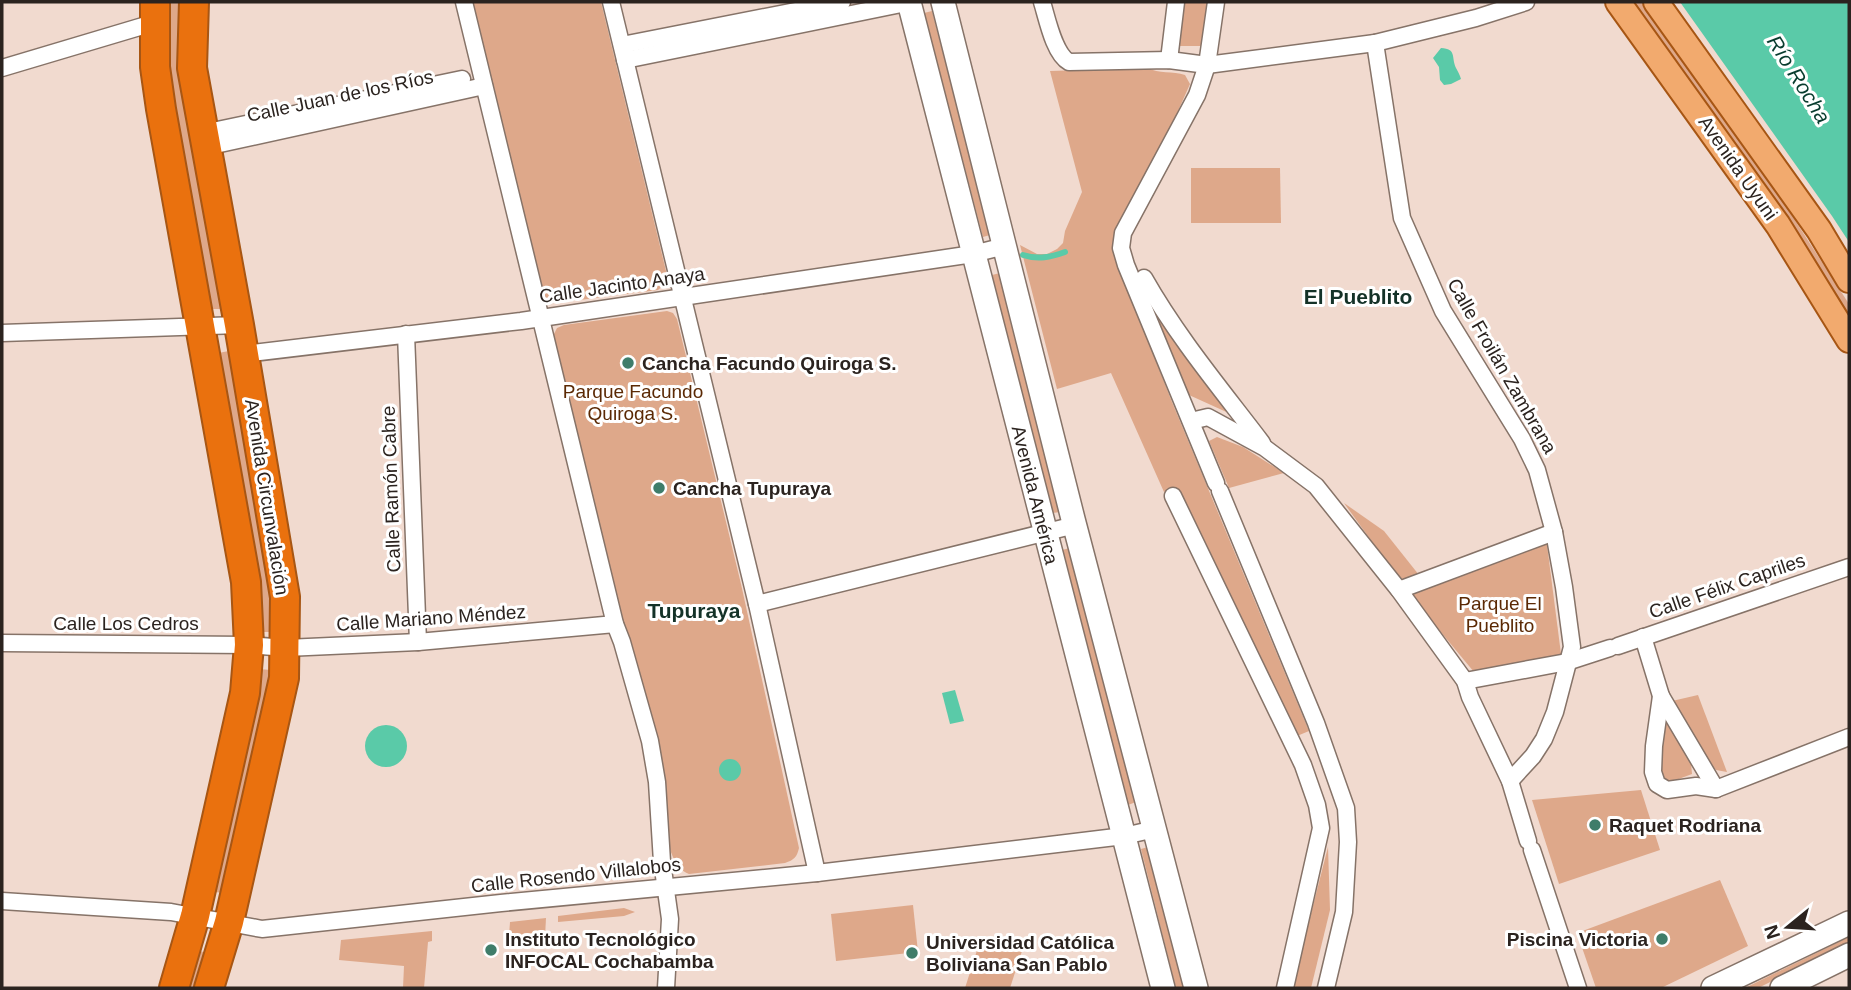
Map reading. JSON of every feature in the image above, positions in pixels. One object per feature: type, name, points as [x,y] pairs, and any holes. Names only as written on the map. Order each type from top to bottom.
[{"type":"highway","name":"Avenida Circunvalación","points":[[194,2],[192,68],[285,597],[286,648],[285,678],[229,922],[209,988]]},
{"type":"highway","name":"Avenida Circunvalación","points":[[154,12],[155,67],[161,109],[246,582],[249,645],[245,694],[195,916],[174,988]]},
{"type":"main road","name":"Avenida América","points":[[910,2],[1163,988]]},
{"type":"main road","name":"Avenida América","points":[[943,2],[1075,525],[1196,988]]},
{"type":"main road","name":"Avenida Uyuni","points":[[1618,2],[1778,225],[1849,340]]},
{"type":"main road","name":"Avenida Uyuni","points":[[1656,2],[1811,219],[1849,280]]},
{"type":"main road","points":[[1713,988],[1849,923]]},
{"type":"main road","points":[[1782,988],[1849,955]]},
{"type":"street","points":[[464,2],[615,624],[650,741],[657,782],[662,862],[670,919],[666,988]]},
{"type":"street","points":[[611,2],[757,604],[817,873]]},
{"type":"street","points":[[623,52],[842,2]]},
{"type":"street","points":[[623,52],[910,2]]},
{"type":"street","points":[[1042,2],[1062,59],[1069,62],[1169,60],[1208,65],[1375,43],[1476,18],[1526,2]]},
{"type":"street","points":[[1169,60],[1176,2]]},
{"type":"street","points":[[1216,2],[1208,65],[1188,114],[1123,233],[1121,248],[1142,308],[1316,723],[1346,808],[1348,842],[1344,912],[1326,988]]},
{"type":"street","points":[[2,68],[154,12]]},
{"type":"street","name":"Calle Froilán Zambrana","points":[[1375,43],[1402,218],[1443,311],[1522,439],[1537,470],[1554,532],[1572,647],[1555,712],[1544,739],[1522,769],[1510,780]]},
{"type":"street","name":"Calle Juan de los Ríos","points":[[204,140],[483,81]]},
{"type":"street","name":"Calle Jacinto Anaya","points":[[244,354],[681,298],[973,254],[1005,246]]},
{"type":"street","points":[[1144,278],[1187,347],[1265,448]]},
{"type":"street","points":[[2,333],[239,325]]},
{"type":"street","name":"Calle Ramón Cabre","points":[[405,334],[418,642]]},
{"type":"street","points":[[1191,421],[1208,417],[1265,448],[1316,486],[1399,590],[1465,681],[1470,698],[1510,780],[1578,988]]},
{"type":"street","points":[[1173,496],[1303,765],[1317,805],[1321,828],[1285,988]]},
{"type":"street","points":[[757,604],[1075,525]]},
{"type":"street","points":[[1399,590],[1554,532]]},
{"type":"street","name":"Calle Félix Capriles","points":[[1465,681],[1567,662],[1849,567]]},
{"type":"street","name":"Calle Mariano Méndez","points":[[249,645],[286,648],[418,642],[615,624]]},
{"type":"street","points":[[1643,637],[1661,696],[1716,789]]},
{"type":"street","name":"Calle Los Cedros","points":[[2,643],[249,645]]},
{"type":"street","points":[[1661,696],[1653,772],[1657,784],[1667,790],[1696,786],[1716,789],[1849,737]]},
{"type":"street","name":"Calle Rosendo Villalobos","points":[[2,901],[171,912],[262,929],[817,873],[1124,836],[1155,829]]},
{"type":"green space","points":[[170,2],[182,2],[178,60],[182,98],[222,309],[209,309],[166,62]]},
{"type":"green space","points":[[472,2],[601,2],[666,271],[665,284],[658,290],[556,303],[546,298],[542,292]]},
{"type":"green space","points":[[1181,2],[1210,2],[1204,46],[1180,46],[1178,37]]},
{"type":"green space","points":[[1632,2],[1642,2],[1760,166],[1849,304],[1849,320]]},
{"type":"green space","points":[[932,11],[990,235],[983,237],[924,13]]},
{"type":"green space","points":[[1148,68],[1185,75],[1190,84],[1166,138],[1117,227],[1115,256],[1172,402],[1309,731],[1297,736],[1174,488],[1164,492],[1111,373],[1057,389],[1020,245],[1037,254],[1047,254],[1057,249],[1063,243],[1065,231],[1082,192],[1050,71]]},
{"type":"green space","points":[[1191,168],[1280,168],[1281,223],[1191,223]]},
{"type":"green space","points":[[1000,273],[1060,512],[1053,513],[992,275]]},
{"type":"green space","points":[[1141,279],[1233,415],[1189,395],[1150,309]]},
{"type":"green space","name":"Parque Facundo Quiroga S.","points":[[667,311],[673,313],[677,319],[741,584],[799,848],[795,858],[785,863],[689,874],[679,867],[672,855],[665,821],[656,737],[612,579],[554,343],[553,336],[557,328],[564,325]]},
{"type":"green space","points":[[229,351],[267,574],[273,632],[262,632],[218,353]]},
{"type":"green space","points":[[1217,437],[1243,447],[1284,473],[1229,488],[1209,441]]},
{"type":"green space","points":[[1344,503],[1384,531],[1419,575],[1407,579],[1396,575]]},
{"type":"green space","name":"Parque El Pueblito","points":[[1544,542],[1547,545],[1561,654],[1474,672],[1415,601],[1413,595],[1416,590]]},
{"type":"green space","points":[[1070,548],[1136,802],[1128,805],[1062,550]]},
{"type":"green space","points":[[259,669],[271,670],[267,696],[225,893],[214,892]]},
{"type":"green space","points":[[1698,695],[1727,772],[1716,770],[1703,755],[1672,701]]},
{"type":"green space","points":[[1666,715],[1691,763],[1692,774],[1668,783],[1661,778],[1660,765]]},
{"type":"green space","name":"Raquet Rodriana","points":[[1641,790],[1660,850],[1559,884],[1532,800]]},
{"type":"green space","points":[[1148,847],[1184,988],[1176,988],[1141,849]]},
{"type":"green space","points":[[1328,847],[1330,910],[1311,988],[1292,988]]},
{"type":"green space","name":"Piscina Victoria","points":[[1720,880],[1748,946],[1661,988],[1596,988],[1577,933]]},
{"type":"green space","points":[[913,905],[918,952],[836,961],[831,914]]},
{"type":"green space","points":[[624,908],[635,912],[624,916],[558,922],[558,916]]},
{"type":"green space","points":[[546,918],[545,937],[509,936],[510,922]]},
{"type":"green space","points":[[432,931],[432,941],[428,942],[424,988],[403,988],[404,966],[339,960],[341,940]]},
{"type":"green space","points":[[1849,937],[1849,944],[1758,988],[1745,988]]},
{"type":"green space","points":[[981,938],[1022,951],[1010,988],[965,988]]},
{"type":"green space","points":[[196,950],[207,953],[196,988],[185,988]]},
{"type":"water","name":"Río Rocha","points":[[1680,2],[1849,2],[1849,242],[1832,216]]},
{"type":"water","points":[[1441,48],[1453,54],[1461,79],[1451,84],[1444,85],[1440,80],[1439,67],[1433,58]]},
{"type":"water","points":[[955,690],[964,721],[950,724],[942,693]]},
{"type":"water","points":[[386,725],[401,731],[407,746],[401,761],[386,767],[371,761],[365,746],[371,731]]},
{"type":"water","points":[[730,759],[738,762],[741,770],[738,778],[730,781],[722,778],[719,770],[722,762]]},
{"type":"waterway","points":[[1023,255],[1044,257],[1065,252]]},
{"type":"place","name":"Cancha Facundo Quiroga S.","points":[[628,363]]},
{"type":"place","name":"Cancha Tupuraya","points":[[659,488]]},
{"type":"place","name":"Raquet Rodriana","points":[[1595,825]]},
{"type":"place","name":"Piscina Victoria","points":[[1662,939]]},
{"type":"place","name":"Instituto Tecnológico INFOCAL Cochabamba","points":[[491,950]]},
{"type":"place","name":"Universidad Católica Boliviana San Pablo","points":[[912,953]]},
{"type":"district","name":"El Pueblito","points":[[1358,296]]},
{"type":"district","name":"Tupuraya","points":[[694,610]]}]
